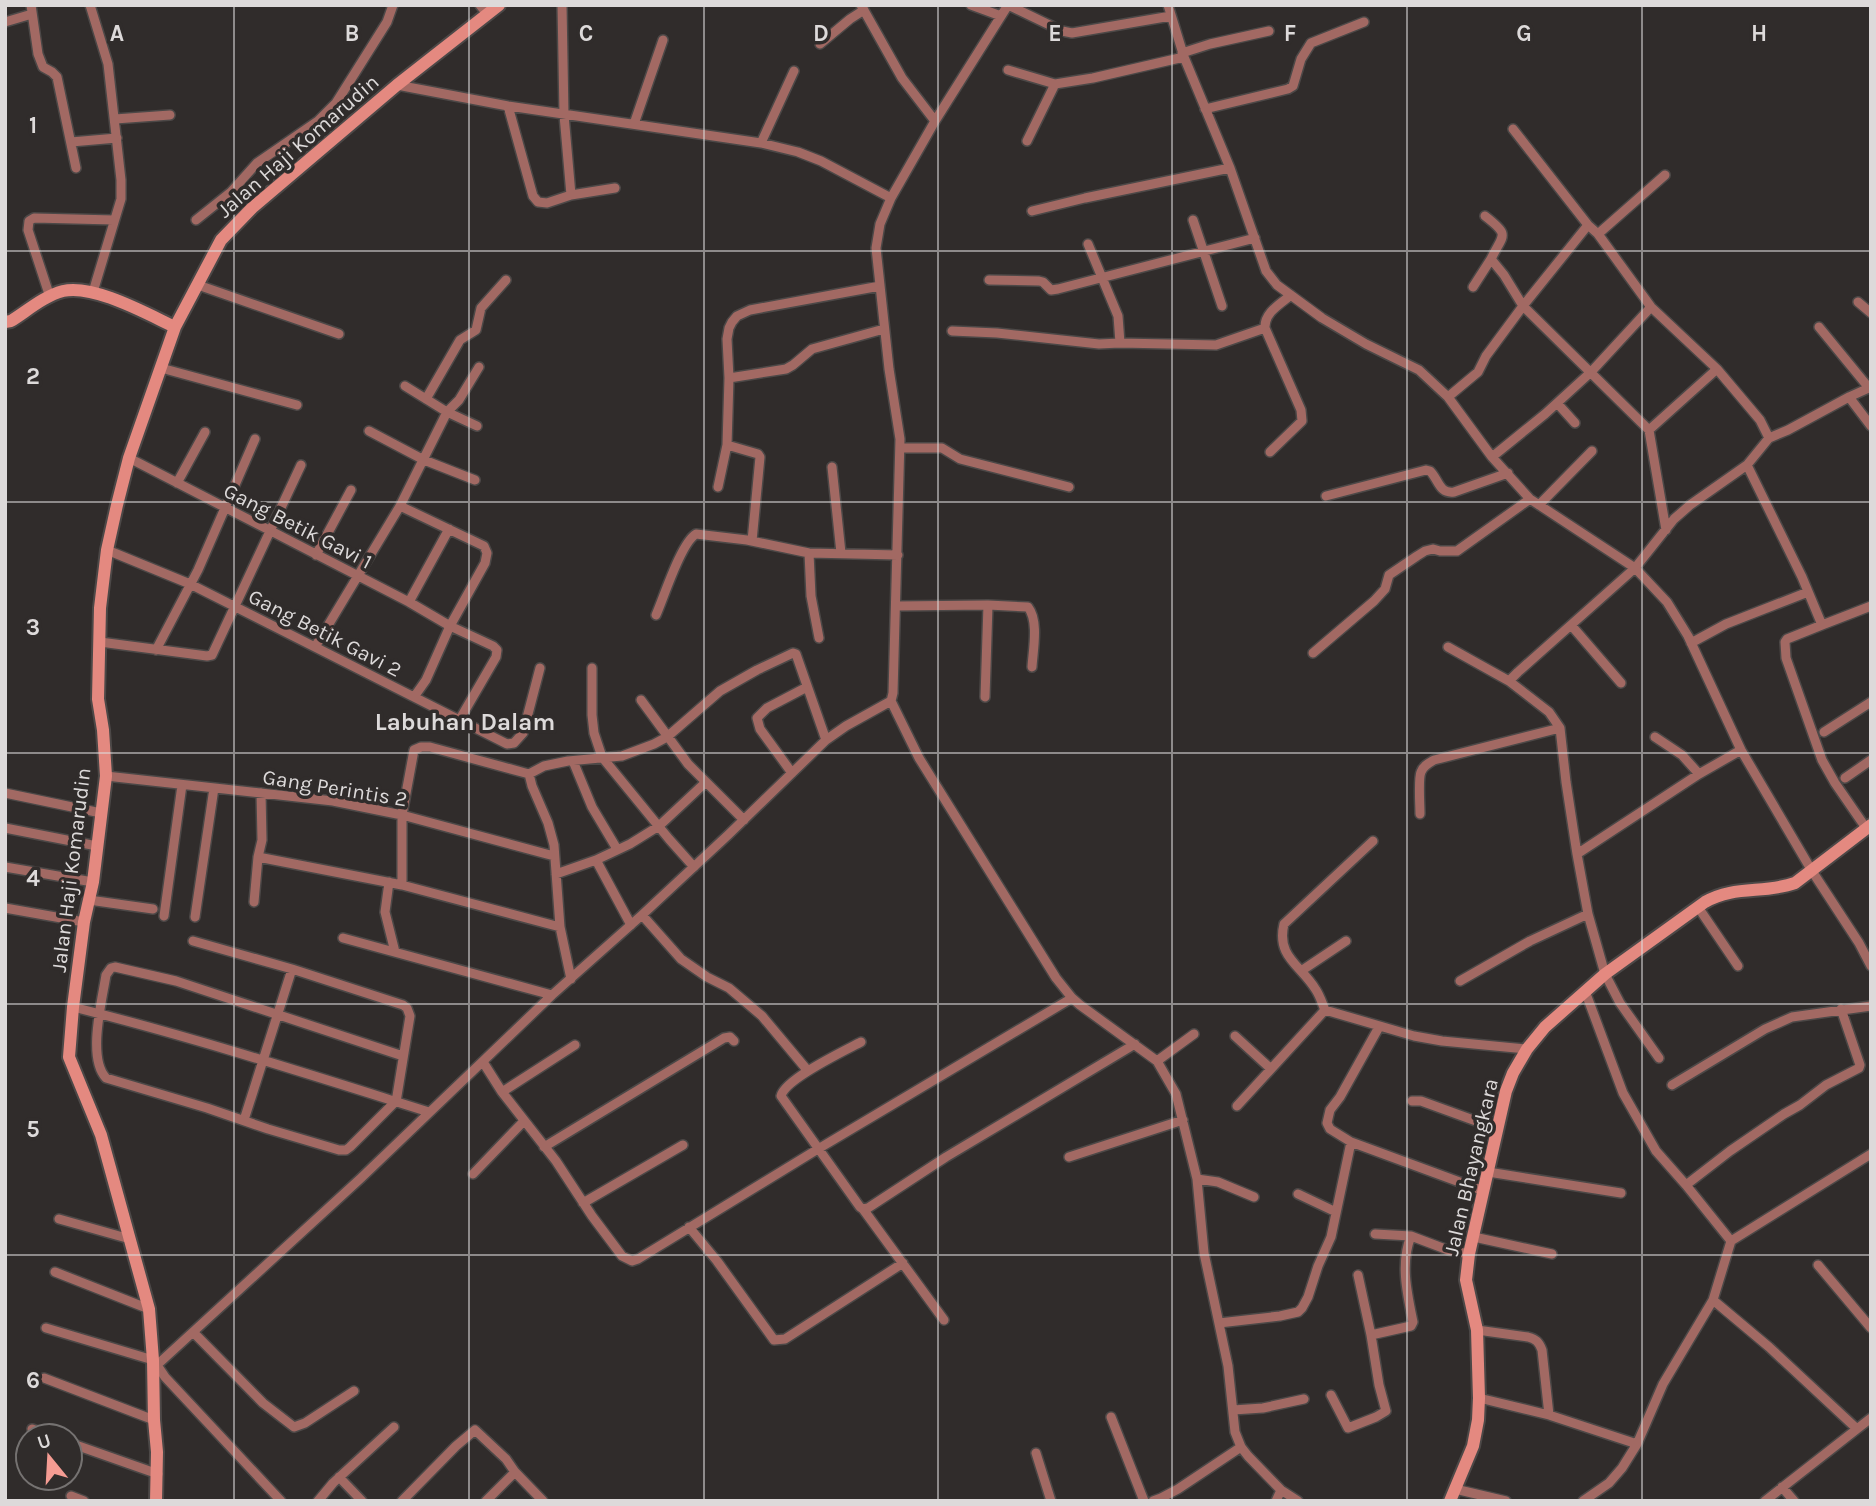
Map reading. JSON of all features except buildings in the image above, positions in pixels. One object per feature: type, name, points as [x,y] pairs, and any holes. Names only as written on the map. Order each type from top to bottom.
[{"type":"street","points":[[90,5],[108,64],[121,190],[121,199],[93,292]]},
{"type":"street","points":[[196,220],[231,192],[257,163],[318,121],[336,103],[387,22],[393,5]]},
{"type":"street","name":"Jalan Haji Komarudin","points":[[156,1501],[158,1474],[153,1420],[155,1362],[149,1309],[100,1135],[69,1057],[84,922],[93,882],[106,776],[98,699],[100,608],[107,550],[117,505],[130,458],[175,327],[221,240],[252,208],[484,10],[499,5]]},
{"type":"street","points":[[562,5],[564,115],[571,195]]},
{"type":"street","points":[[971,5],[1001,16]]},
{"type":"street","points":[[1171,16],[1072,33],[1062,31],[1008,5],[935,121],[891,198],[880,224],[876,248],[889,369],[900,439],[891,701],[919,758],[1056,978],[1072,998],[1157,1061],[1176,1094],[1197,1179],[1204,1253],[1228,1366],[1235,1432],[1241,1447],[1281,1490],[1298,1501]]},
{"type":"street","points":[[1168,5],[1183,55],[1230,169],[1266,271],[1277,285],[1322,318],[1366,344],[1419,370],[1448,397],[1492,457],[1530,499],[1635,568],[1667,603],[1691,643],[1741,750],[1871,966]]},
{"type":"street","points":[[820,44],[863,8],[902,78],[935,121]]},
{"type":"street","points":[[5,22],[31,10],[41,65],[57,78],[76,168]]},
{"type":"street","points":[[1205,109],[1288,89],[1293,86],[1301,59],[1311,43],[1364,22]]},
{"type":"street","points":[[1007,70],[1055,84],[1093,78],[1183,55],[1210,44],[1269,31]]},
{"type":"street","points":[[635,124],[663,40]]},
{"type":"street","points":[[761,143],[794,71]]},
{"type":"street","points":[[1027,141],[1055,84]]},
{"type":"street","points":[[397,85],[564,115],[761,143],[821,161],[891,198]]},
{"type":"street","points":[[508,106],[533,196],[538,202],[547,203],[571,195],[615,188]]},
{"type":"street","points":[[115,119],[170,115]]},
{"type":"street","points":[[1513,129],[1588,225],[1598,234],[1651,307],[1717,369],[1760,420],[1769,438]]},
{"type":"street","points":[[71,142],[117,138]]},
{"type":"street","points":[[1032,211],[1230,169]]},
{"type":"street","points":[[1598,234],[1665,175]]},
{"type":"street","points":[[1473,287],[1503,240],[1501,230],[1485,216]]},
{"type":"street","points":[[50,297],[28,230],[29,221],[34,218],[114,220]]},
{"type":"street","points":[[1193,219],[1222,306]]},
{"type":"street","points":[[1448,397],[1478,372],[1486,356],[1522,306],[1588,225]]},
{"type":"street","points":[[989,280],[1039,281],[1051,290],[1255,238]]},
{"type":"street","points":[[1088,244],[1118,316],[1120,343]]},
{"type":"street","points":[[1491,259],[1522,306],[1649,430],[1666,530]]},
{"type":"street","points":[[426,399],[461,339],[476,330],[484,304],[506,280]]},
{"type":"street","points":[[198,285],[339,334]]},
{"type":"street","points":[[718,487],[727,445],[727,339],[732,321],[750,310],[765,306],[880,286]]},
{"type":"street","points":[[5,322],[63,291],[93,292],[175,327]]},
{"type":"street","points":[[1270,452],[1302,421],[1301,410],[1265,328],[1267,315],[1291,295]]},
{"type":"street","points":[[1858,302],[1871,313]]},
{"type":"street","points":[[1492,457],[1591,372],[1651,307]]},
{"type":"street","points":[[1509,681],[1635,568],[1674,519],[1747,465],[1769,438],[1870,387],[1819,327]]},
{"type":"street","points":[[952,331],[1100,344],[1216,345],[1265,328]]},
{"type":"street","points":[[729,378],[786,369],[811,349],[884,329]]},
{"type":"street","points":[[315,647],[400,506],[447,412],[459,400],[480,367]]},
{"type":"street","points":[[161,368],[297,405]]},
{"type":"street","points":[[1649,430],[1717,369]]},
{"type":"street","points":[[405,386],[447,412],[477,426]]},
{"type":"street","points":[[1849,397],[1871,426]]},
{"type":"street","points":[[1557,403],[1574,423]]},
{"type":"street","points":[[177,483],[205,432]]},
{"type":"street","points":[[369,432],[424,460],[475,480]]},
{"type":"street","points":[[156,649],[190,584],[255,439]]},
{"type":"street","points":[[727,445],[758,454],[760,457],[752,541]]},
{"type":"street","points":[[900,448],[942,448],[960,459],[1069,487]]},
{"type":"street","points":[[1539,505],[1592,451]]},
{"type":"street","name":"Gang Betik Gavi 1","points":[[130,458],[493,646],[497,654],[460,719]]},
{"type":"street","points":[[100,642],[207,656],[212,654],[301,465]]},
{"type":"street","points":[[1747,465],[1777,524],[1822,625]]},
{"type":"street","points":[[832,467],[841,553]]},
{"type":"street","points":[[1325,496],[1426,470],[1433,474],[1447,493],[1508,473]]},
{"type":"street","points":[[316,555],[351,490]]},
{"type":"street","points":[[1313,653],[1374,601],[1385,589],[1389,575],[1407,562],[1433,549],[1457,551],[1530,499]]},
{"type":"street","points":[[400,506],[484,546],[487,553],[485,563],[450,626],[426,680],[414,697]]},
{"type":"street","points":[[409,603],[449,529]]},
{"type":"street","points":[[656,615],[691,536],[701,533],[809,553],[898,555]]},
{"type":"street","name":"Gang Betik Gavi 2","points":[[107,550],[190,584],[507,744],[514,743],[523,733],[540,668]]},
{"type":"street","points":[[809,553],[811,596],[819,638]]},
{"type":"street","points":[[1691,643],[1726,624],[1808,592]]},
{"type":"street","points":[[985,697],[988,605]]},
{"type":"street","points":[[896,606],[1023,606],[1031,610],[1034,633],[1032,667]]},
{"type":"street","points":[[1868,826],[1835,783],[1822,760],[1784,650],[1787,639],[1871,606]]},
{"type":"street","points":[[1571,625],[1621,683]]},
{"type":"street","points":[[1448,648],[1509,681],[1549,712],[1560,728],[1577,854],[1588,914],[1605,974],[1619,1003],[1659,1058]]},
{"type":"street","points":[[402,885],[402,815],[414,750],[421,747],[430,747],[529,774],[544,766],[622,756],[667,737],[720,691],[790,654],[796,654],[826,740]]},
{"type":"street","points":[[592,668],[594,733],[602,757],[694,866]]},
{"type":"street","points":[[792,773],[760,729],[757,718],[767,708],[807,687]]},
{"type":"street","points":[[641,700],[688,765],[744,820]]},
{"type":"street","points":[[155,1362],[193,1332],[361,1178],[552,995],[642,915],[826,740],[891,701]]},
{"type":"street","points":[[1824,732],[1871,702]]},
{"type":"street","points":[[1420,814],[1420,775],[1426,764],[1560,728]]},
{"type":"street","points":[[1656,737],[1682,755],[1699,774]]},
{"type":"street","points":[[1577,854],[1699,774],[1741,750]]},
{"type":"street","points":[[1844,778],[1871,760]]},
{"type":"street","points":[[573,761],[592,807],[617,849]]},
{"type":"street","points":[[529,774],[554,845],[560,927],[571,979]]},
{"type":"street","name":"Gang Perintis 2","points":[[106,776],[332,801],[402,815],[554,856]]},
{"type":"street","points":[[556,874],[631,844],[659,826],[706,782]]},
{"type":"street","points":[[164,916],[182,785]]},
{"type":"street","points":[[195,917],[214,788]]},
{"type":"street","points":[[5,793],[101,813]]},
{"type":"street","points":[[254,902],[262,840],[261,793]]},
{"type":"street","name":"Jalan Bhayangkara","points":[[1453,1495],[1473,1446],[1478,1420],[1477,1331],[1466,1280],[1469,1254],[1506,1091],[1527,1049],[1545,1027],[1605,974],[1698,907],[1718,894],[1780,888],[1795,883],[1868,826]]},
{"type":"street","points":[[5,828],[97,846]]},
{"type":"street","points":[[1373,841],[1284,924],[1281,937],[1283,947],[1316,989],[1325,1010],[1379,1027],[1442,1041],[1527,1049]]},
{"type":"street","points":[[258,857],[402,885],[560,927]]},
{"type":"street","points":[[596,860],[631,925]]},
{"type":"street","points":[[5,867],[93,882]]},
{"type":"street","points":[[389,882],[385,912],[395,953]]},
{"type":"street","points":[[89,900],[153,909]]},
{"type":"street","points":[[1698,907],[1738,966]]},
{"type":"street","points":[[5,908],[84,922]]},
{"type":"street","points":[[1460,981],[1530,941],[1588,914]]},
{"type":"street","points":[[642,915],[681,958],[706,977],[729,988],[762,1016],[808,1071]]},
{"type":"street","points":[[343,938],[552,995]]},
{"type":"street","points":[[193,941],[407,1008],[410,1016],[396,1102],[346,1150],[339,1150],[106,1078],[102,1074],[96,1044],[106,975],[115,967],[176,981],[403,1056]]},
{"type":"street","points":[[1301,971],[1346,941]]},
{"type":"street","points":[[244,1120],[292,970]]},
{"type":"street","points":[[1585,991],[1623,1093],[1656,1151],[1731,1241]]},
{"type":"street","points":[[482,1062],[622,1256],[632,1261],[1072,998]]},
{"type":"street","points":[[1672,1085],[1792,1017],[1871,1006]]},
{"type":"street","points":[[73,1007],[264,1061],[429,1112]]},
{"type":"street","points":[[1686,1185],[1826,1085],[1859,1068],[1841,1009]]},
{"type":"street","points":[[1237,1105],[1325,1010]]},
{"type":"street","points":[[1379,1027],[1328,1118],[1330,1129],[1351,1142],[1484,1191]]},
{"type":"street","points":[[1157,1061],[1194,1034]]},
{"type":"street","points":[[1235,1036],[1271,1069]]},
{"type":"street","points":[[544,1147],[724,1038],[730,1037],[734,1041]]},
{"type":"street","points":[[861,1042],[808,1071],[783,1088],[781,1096],[944,1320]]},
{"type":"street","points":[[863,1209],[1135,1044]]},
{"type":"street","points":[[502,1092],[575,1045]]},
{"type":"street","points":[[1412,1101],[1421,1101],[1498,1129]]},
{"type":"street","points":[[1069,1157],[1183,1120]]},
{"type":"street","points":[[473,1174],[523,1122]]},
{"type":"street","points":[[1219,1323],[1298,1312],[1302,1308],[1331,1237],[1351,1142]]},
{"type":"street","points":[[583,1203],[683,1144]]},
{"type":"street","points":[[1583,1501],[1609,1483],[1637,1444],[1663,1384],[1713,1300],[1731,1241],[1871,1154]]},
{"type":"street","points":[[1488,1172],[1621,1193]]},
{"type":"street","points":[[1197,1179],[1219,1182],[1254,1197]]},
{"type":"street","points":[[1298,1194],[1336,1212]]},
{"type":"street","points":[[59,1219],[130,1239]]},
{"type":"street","points":[[689,1227],[774,1340],[785,1339],[903,1263]]},
{"type":"street","points":[[1375,1234],[1411,1236],[1448,1250],[1469,1254]]},
{"type":"street","points":[[1371,1335],[1413,1324],[1405,1268],[1405,1250],[1411,1236]]},
{"type":"street","points":[[1474,1237],[1552,1254]]},
{"type":"street","points":[[1818,1265],[1871,1328]]},
{"type":"street","points":[[55,1272],[149,1309]]},
{"type":"street","points":[[1331,1395],[1347,1428],[1386,1411],[1358,1275]]},
{"type":"street","points":[[1713,1300],[1769,1347],[1856,1428]]},
{"type":"street","points":[[46,1328],[155,1362],[165,1377],[281,1501]]},
{"type":"street","points":[[1477,1331],[1535,1338],[1540,1343],[1549,1415]]},
{"type":"street","points":[[193,1332],[263,1404],[294,1427],[305,1423],[354,1391]]},
{"type":"street","points":[[44,1378],[153,1420]]},
{"type":"street","points":[[1479,1398],[1549,1415],[1637,1444]]},
{"type":"street","points":[[1233,1410],[1263,1408],[1304,1399]]},
{"type":"street","points":[[1111,1417],[1144,1501]]},
{"type":"street","points":[[1765,1501],[1871,1418]]},
{"type":"street","points":[[318,1501],[339,1477],[394,1427]]},
{"type":"street","points":[[402,1501],[475,1430],[506,1459],[543,1501]]},
{"type":"street","points":[[1153,1501],[1174,1496],[1241,1447]]},
{"type":"street","points":[[84,1448],[158,1474]]},
{"type":"street","points":[[1035,1454],[1051,1501]]},
{"type":"street","points":[[486,1501],[515,1472]]},
{"type":"street","points":[[339,1477],[362,1501]]},
{"type":"street","points":[[1782,1487],[1794,1501]]},
{"type":"street","points":[[1276,1501],[1281,1490]]},
{"type":"street","points":[[1453,1495],[1506,1501]]},
{"type":"street","points":[[71,1496],[84,1501]]},
{"type":"district","name":"Labuhan Dalam","points":[[465,722]]}]
